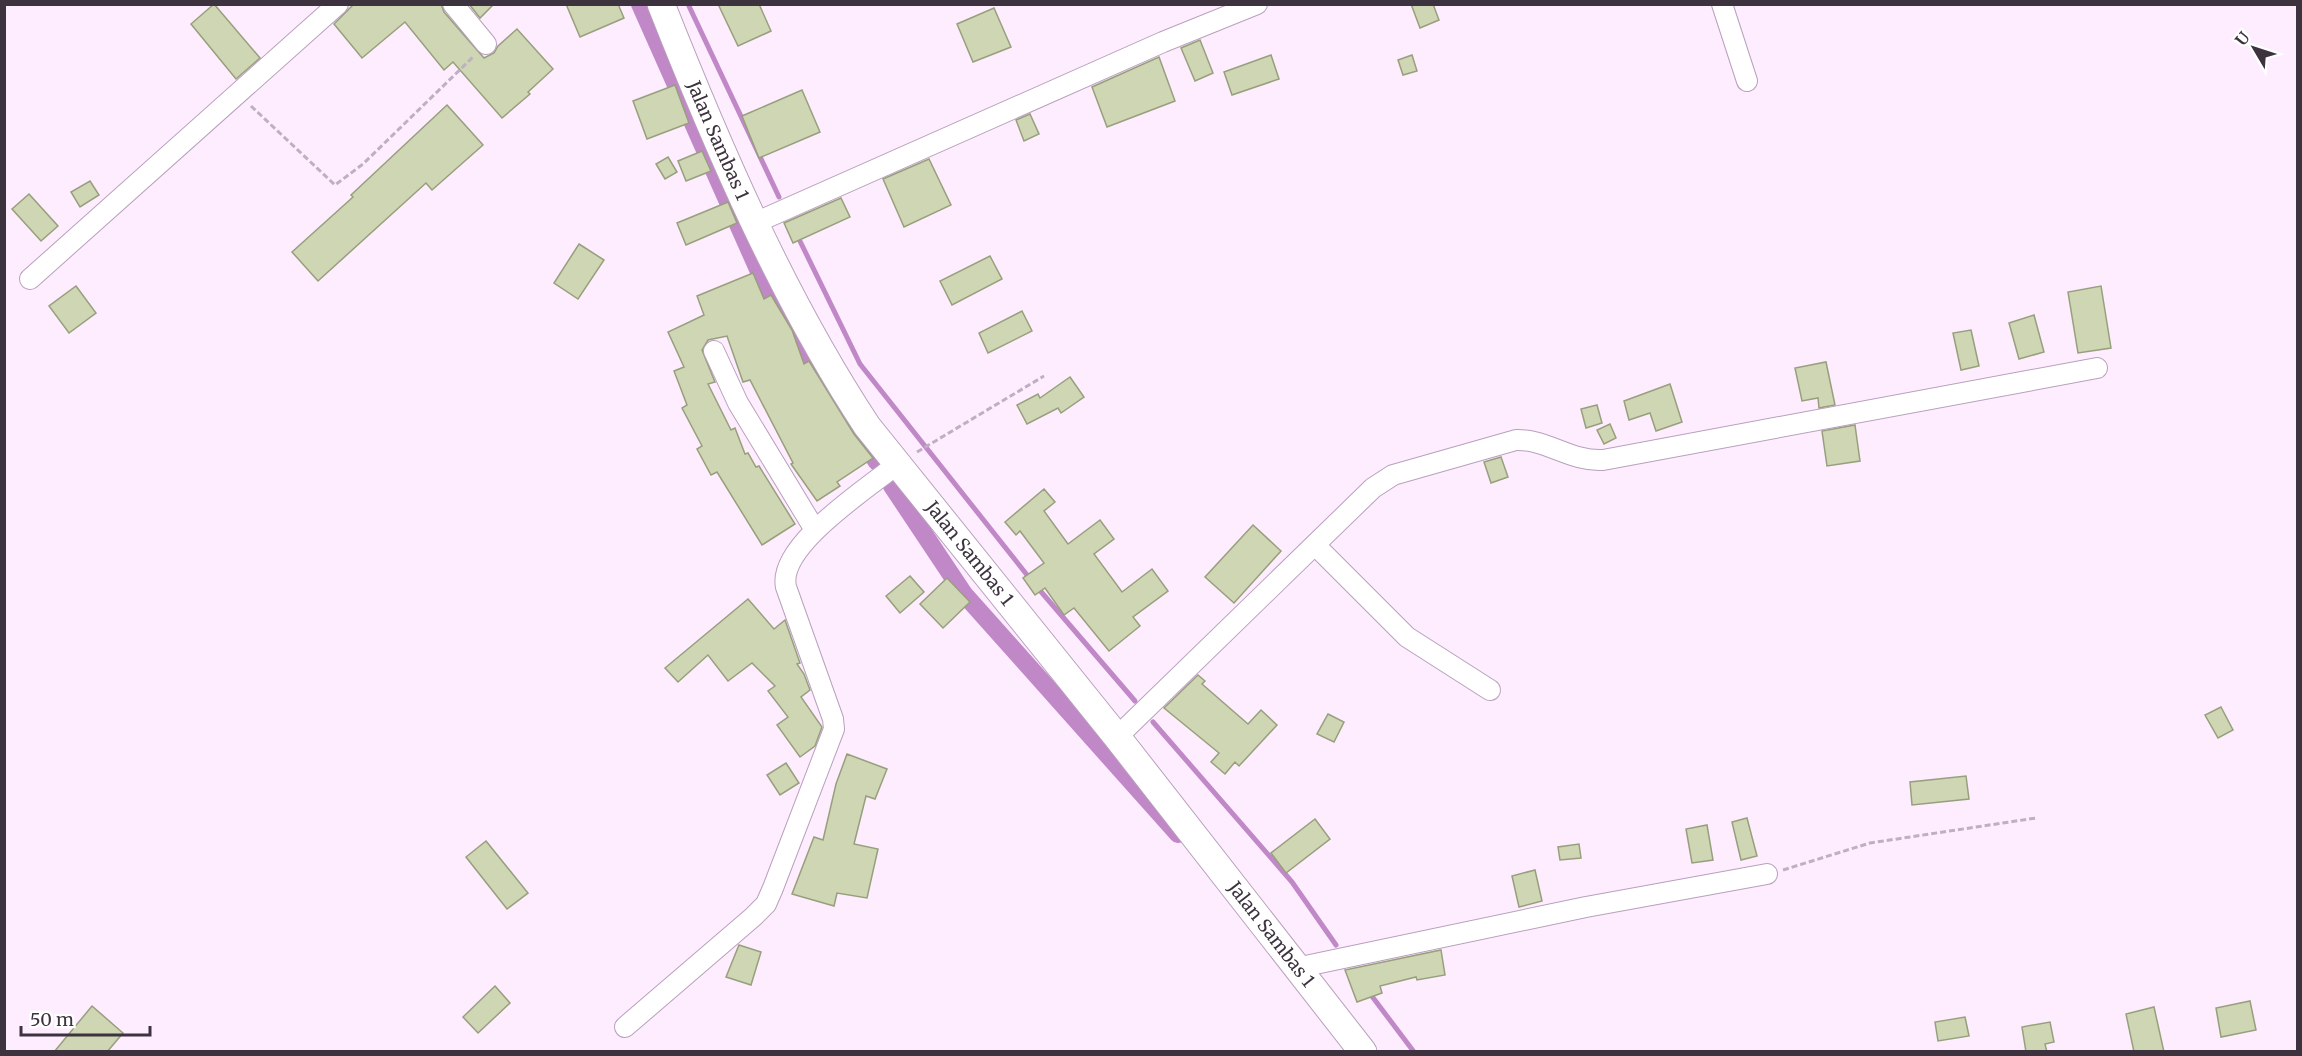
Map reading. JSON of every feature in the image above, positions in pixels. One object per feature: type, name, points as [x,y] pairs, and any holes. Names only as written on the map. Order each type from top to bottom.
[{"type":"street","points":[[30,279],[338,4]]},
{"type":"street","points":[[453,4],[486,44]]},
{"type":"street","name":"Jalan Sambas 1","points":[[661,4],[696,94],[757,222],[840,384],[896,465],[1117,737],[1363,1052]]},
{"type":"street","points":[[757,222],[1163,42],[1257,4]]},
{"type":"street","points":[[1722,4],[1747,81]]},
{"type":"street","points":[[714,351],[738,404],[815,530]]},
{"type":"street","points":[[1117,737],[1373,488],[1393,474],[1495,444],[1527,440],[1575,458],[1603,460],[2097,368]]},
{"type":"street","points":[[625,1027],[766,904],[832,739],[833,719],[784,578],[790,560],[815,530],[896,465]]},
{"type":"street","points":[[1315,545],[1407,636],[1490,690]]},
{"type":"street","points":[[1296,968],[1586,907],[1767,874]]},
{"type":"path","points":[[239,94],[335,185],[398,132],[486,44]]},
{"type":"path","points":[[896,465],[1044,376]]},
{"type":"path","points":[[1767,874],[1870,843],[2036,818]]},
{"type":"building","points":[[214,4],[260,58],[236,79],[191,24]]},
{"type":"building","points":[[354,4],[441,4],[444,12],[484,58],[494,53],[498,46],[517,29],[553,69],[528,92],[530,94],[502,118],[453,62],[444,70],[405,22],[362,58],[334,24]]},
{"type":"building","points":[[469,4],[494,4],[480,18]]},
{"type":"building","points":[[566,4],[618,4],[624,18],[580,37]]},
{"type":"building","points":[[718,4],[759,4],[771,31],[738,46]]},
{"type":"building","points":[[1411,4],[1433,4],[1439,20],[1420,28]]},
{"type":"building","points":[[994,8],[1011,47],[973,62],[957,24]]},
{"type":"building","points":[[1200,40],[1213,73],[1195,81],[1181,48]]},
{"type":"building","points":[[1271,55],[1279,79],[1232,95],[1224,72]]},
{"type":"building","points":[[1412,55],[1417,71],[1403,75],[1398,60]]},
{"type":"building","points":[[1159,57],[1175,101],[1107,127],[1092,87]]},
{"type":"building","points":[[675,85],[689,123],[647,139],[633,101]]},
{"type":"building","points":[[802,90],[820,132],[759,158],[742,116]]},
{"type":"building","points":[[447,105],[483,145],[432,190],[426,183],[318,281],[292,252],[353,197],[351,195]]},
{"type":"building","points":[[1030,114],[1039,134],[1024,141],[1016,120]]},
{"type":"building","points":[[702,151],[711,171],[686,181],[678,161]]},
{"type":"building","points":[[668,157],[677,172],[665,179],[656,164]]},
{"type":"building","points":[[929,159],[951,205],[904,227],[883,179]]},
{"type":"building","points":[[90,181],[99,195],[80,207],[71,192]]},
{"type":"building","points":[[29,194],[58,226],[41,241],[12,209]]},
{"type":"building","points":[[841,198],[850,217],[793,243],[784,223]]},
{"type":"building","points":[[728,202],[737,223],[686,245],[677,223]]},
{"type":"building","points":[[579,244],[604,260],[578,299],[554,283]]},
{"type":"building","points":[[990,256],[1002,279],[952,305],[940,281]]},
{"type":"building","points":[[753,273],[764,299],[771,295],[792,330],[804,364],[809,361],[854,434],[873,458],[837,482],[840,486],[817,501],[791,464],[793,463],[750,380],[743,382],[727,336],[708,340],[702,350],[715,382],[708,384],[731,430],[735,428],[745,454],[748,453],[756,467],[759,466],[795,524],[762,545],[717,472],[711,475],[697,449],[702,446],[682,408],[687,405],[674,371],[684,367],[668,332],[704,315],[697,296]]},
{"type":"building","points":[[76,286],[96,313],[69,333],[49,306]]},
{"type":"building","points":[[2101,286],[2111,348],[2078,353],[2068,292]]},
{"type":"building","points":[[1022,311],[1032,331],[988,353],[979,333]]},
{"type":"building","points":[[2034,315],[2044,352],[2019,359],[2009,323]]},
{"type":"building","points":[[1971,330],[1979,366],[1961,370],[1953,333]]},
{"type":"building","points":[[1826,362],[1835,405],[1819,408],[1818,398],[1802,401],[1795,368]]},
{"type":"building","points":[[1070,377],[1084,397],[1061,413],[1058,408],[1027,424],[1017,405],[1038,394],[1040,398]]},
{"type":"building","points":[[1670,384],[1682,422],[1656,431],[1650,413],[1629,420],[1624,401]]},
{"type":"building","points":[[1597,405],[1602,423],[1586,428],[1581,409]]},
{"type":"building","points":[[1610,424],[1616,438],[1604,444],[1597,430]]},
{"type":"building","points":[[1855,425],[1860,461],[1827,466],[1822,431]]},
{"type":"building","points":[[1501,457],[1508,477],[1491,483],[1484,462]]},
{"type":"building","points":[[1044,489],[1055,502],[1044,511],[1068,544],[1100,520],[1114,539],[1094,554],[1122,592],[1152,569],[1168,591],[1133,617],[1140,626],[1109,651],[1074,608],[1064,615],[1045,588],[1035,595],[1023,578],[1044,563],[1020,531],[1016,535],[1005,522]]},
{"type":"building","points":[[1253,525],[1281,551],[1234,603],[1205,577]]},
{"type":"building","points":[[910,576],[924,592],[900,613],[886,596]]},
{"type":"building","points":[[947,578],[970,602],[943,628],[920,604]]},
{"type":"building","points":[[748,599],[774,629],[785,620],[800,663],[797,664],[810,690],[801,697],[822,727],[815,746],[800,757],[777,725],[788,717],[768,691],[775,686],[752,663],[728,681],[708,655],[678,682],[665,668]]},
{"type":"building","points":[[1198,675],[1205,681],[1202,684],[1248,724],[1261,710],[1277,725],[1239,766],[1235,762],[1225,774],[1211,762],[1219,753],[1164,708]]},
{"type":"building","points":[[2221,707],[2233,730],[2218,738],[2205,715]]},
{"type":"building","points":[[1328,714],[1344,722],[1334,742],[1317,734]]},
{"type":"building","points":[[847,754],[887,769],[875,799],[866,796],[854,844],[878,849],[867,898],[837,893],[834,906],[792,894],[814,837],[823,840],[836,784]]},
{"type":"building","points":[[786,763],[799,783],[780,795],[767,775]]},
{"type":"building","points":[[1966,776],[1969,799],[1912,805],[1910,782]]},
{"type":"building","points":[[1747,818],[1757,856],[1741,860],[1732,822]]},
{"type":"building","points":[[1315,819],[1330,839],[1286,873],[1271,853]]},
{"type":"building","points":[[1707,825],[1713,860],[1692,863],[1686,829]]},
{"type":"building","points":[[486,841],[528,893],[507,909],[466,857]]},
{"type":"building","points":[[1579,844],[1581,858],[1560,860],[1558,847]]},
{"type":"building","points":[[1535,870],[1542,901],[1519,907],[1512,876]]},
{"type":"building","points":[[739,945],[761,952],[751,985],[726,977]]},
{"type":"building","points":[[1441,950],[1445,975],[1417,980],[1416,977],[1380,986],[1382,993],[1357,1002],[1345,970]]},
{"type":"building","points":[[495,986],[510,1003],[478,1033],[463,1017]]},
{"type":"building","points":[[2250,1001],[2256,1030],[2221,1037],[2216,1008]]},
{"type":"building","points":[[92,1006],[123,1033],[107,1052],[54,1052]]},
{"type":"building","points":[[2154,1007],[2164,1052],[2134,1052],[2126,1014]]},
{"type":"building","points":[[1965,1017],[1969,1036],[1938,1041],[1935,1022]]},
{"type":"building","points":[[2050,1022],[2054,1042],[2045,1044],[2047,1052],[2026,1052],[2022,1027]]},
{"type":"waterway","points":[[640,4],[777,312],[837,403]]},
{"type":"waterway","points":[[688,4],[779,197]]},
{"type":"waterway","points":[[797,235],[860,364],[1031,580]]},
{"type":"waterway","points":[[854,428],[877,462]]},
{"type":"waterway","points":[[892,486],[964,594],[1178,834]]},
{"type":"waterway","points":[[1037,587],[1135,701]]},
{"type":"waterway","points":[[1153,722],[1292,882],[1336,945]]},
{"type":"waterway","points":[[1368,991],[1414,1052]]}]
